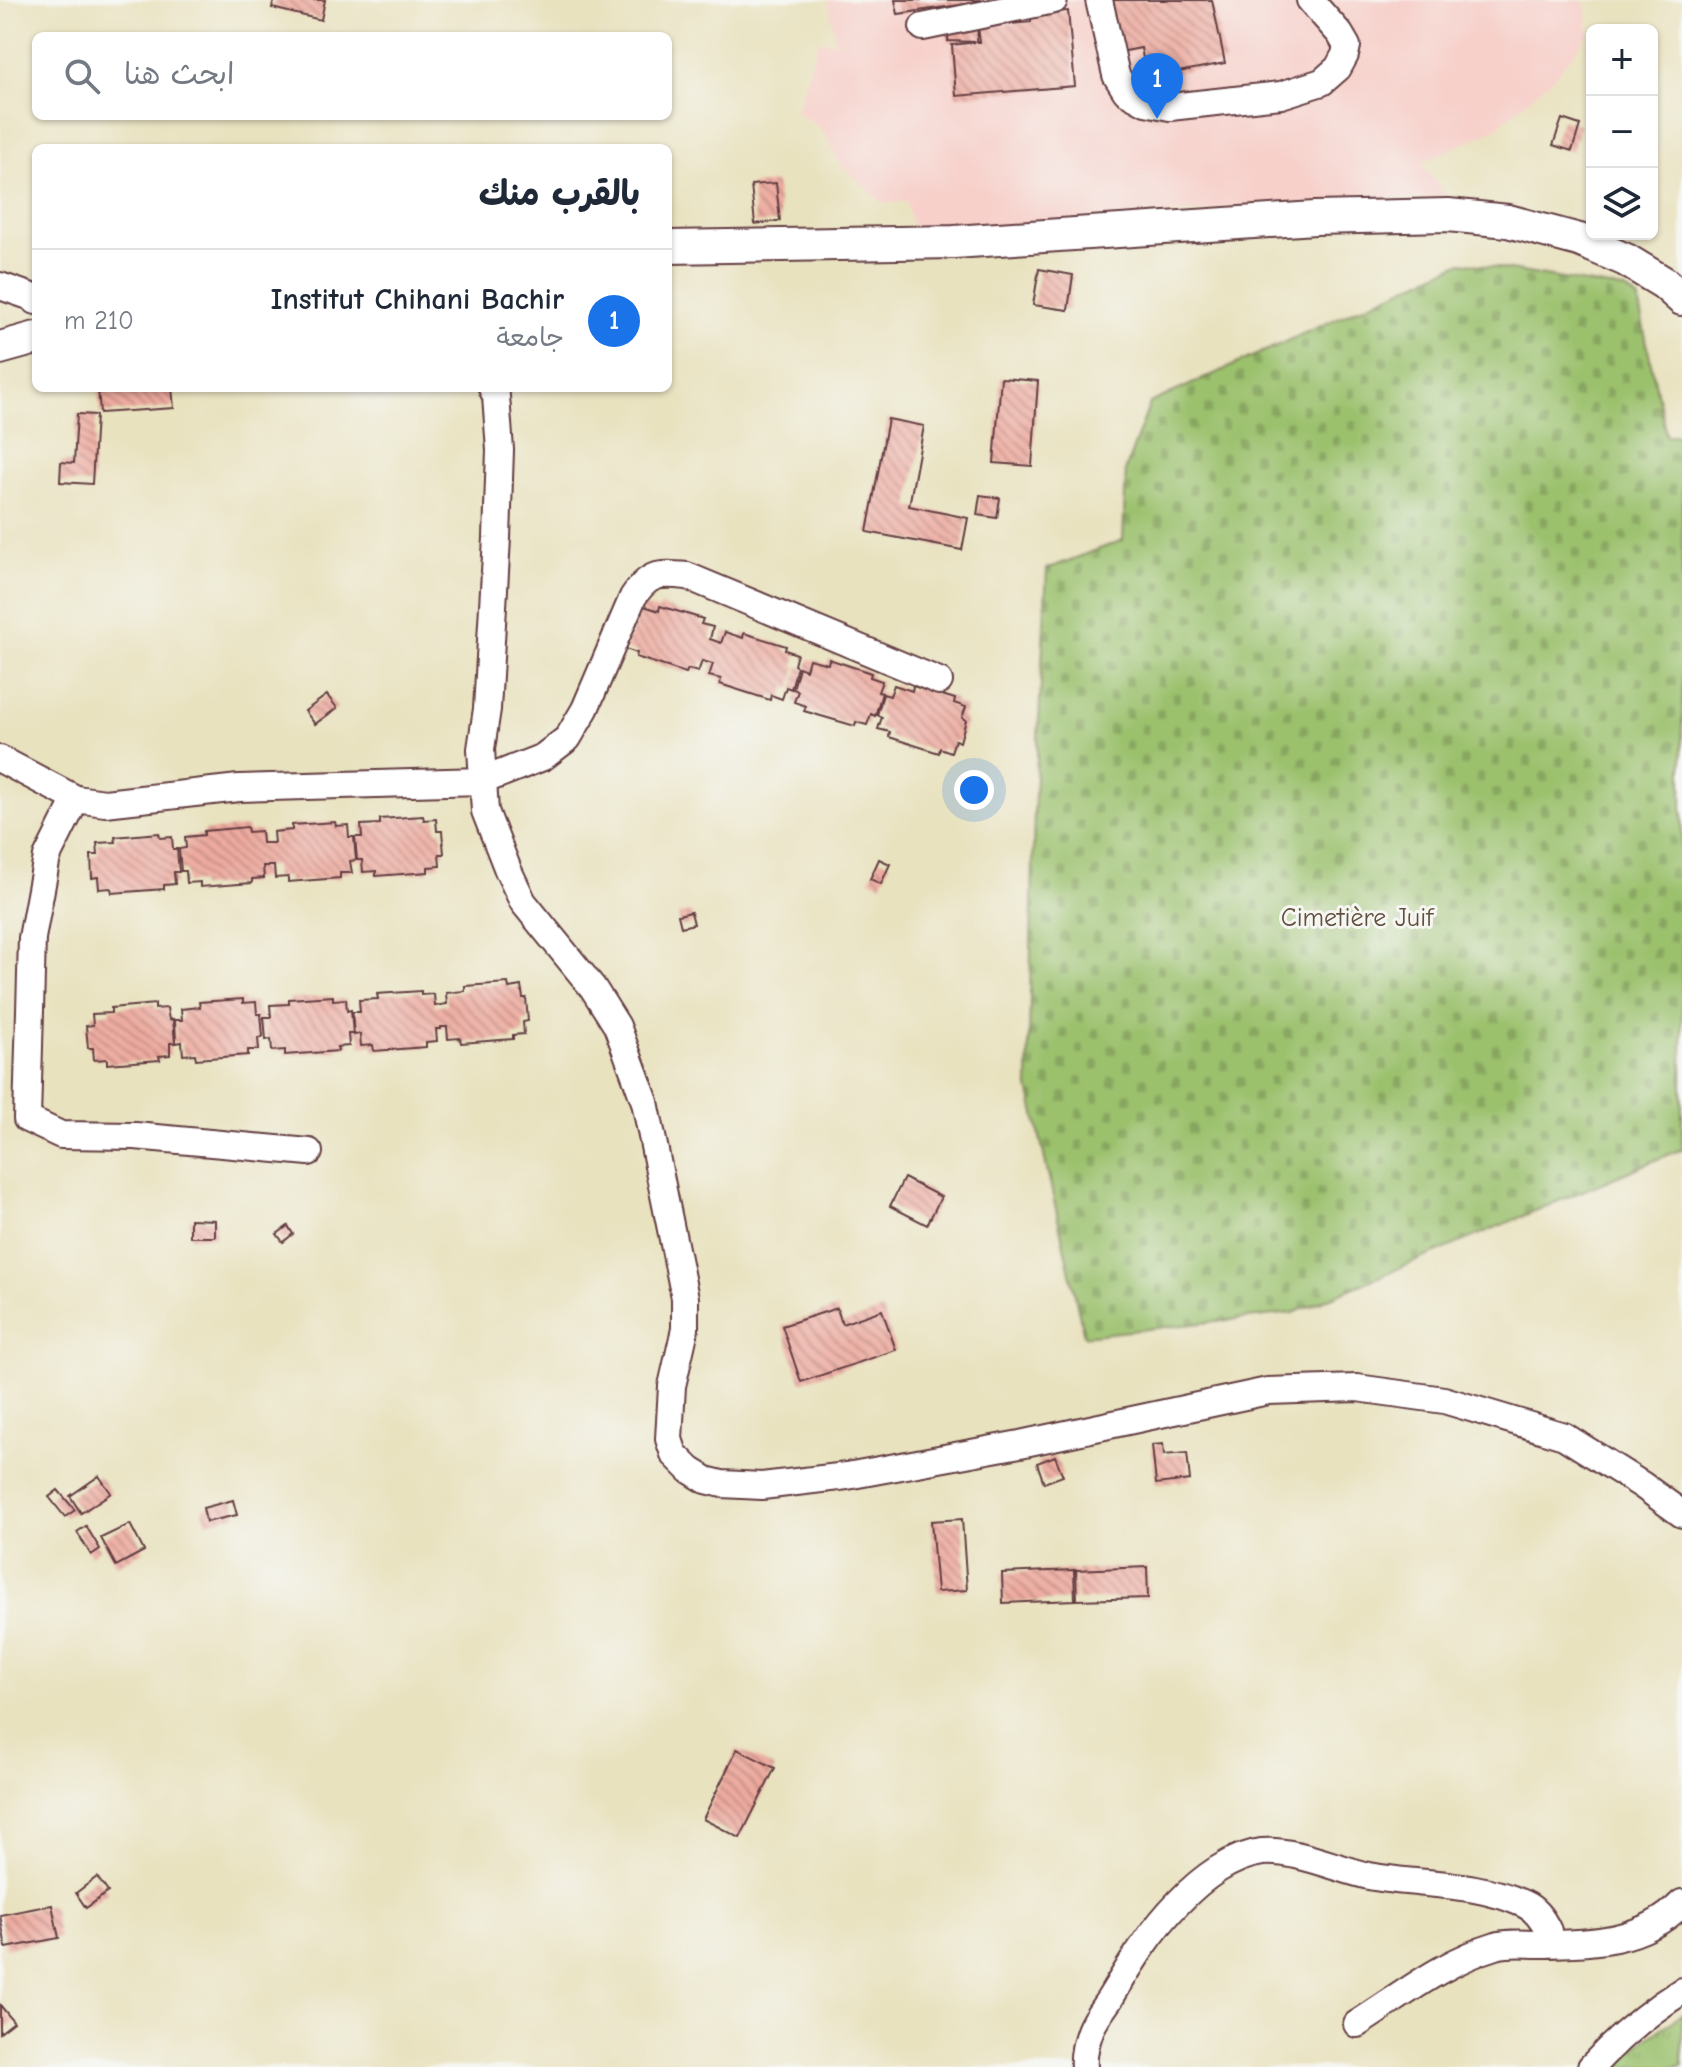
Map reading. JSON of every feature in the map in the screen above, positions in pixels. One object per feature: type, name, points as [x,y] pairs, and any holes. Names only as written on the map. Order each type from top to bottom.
[{"type":"main road","points":[[672,247],[954,242],[1315,218],[1448,215],[1508,221],[1579,240],[1626,260],[1664,283],[1682,299]]},
{"type":"main road","points":[[0,348],[32,339]]},
{"type":"street","points":[[923,27],[1054,0]]},
{"type":"street","points":[[1099,0],[1116,75],[1126,91],[1146,102],[1170,107],[1281,95],[1322,82],[1338,68],[1347,46],[1310,0]]},
{"type":"street","points":[[0,286],[32,297]]},
{"type":"street","points":[[494,392],[500,450],[493,623],[481,749],[485,811],[523,902],[593,988],[617,1026],[645,1102],[685,1298],[685,1329],[672,1386],[669,1439],[674,1454],[690,1470],[706,1480],[722,1484],[762,1486],[847,1476],[1020,1444],[1268,1391],[1357,1388],[1444,1400],[1564,1436],[1682,1514]]},
{"type":"street","points":[[0,759],[76,799],[105,803],[239,788],[482,781],[543,757],[568,738],[585,709],[633,597],[644,581],[666,574],[687,576],[939,681]]},
{"type":"street","points":[[76,799],[47,857],[32,938],[27,1119],[61,1135],[135,1136],[309,1152]]},
{"type":"street","points":[[1084,2067],[1083,2059],[1091,2029],[1142,1947],[1180,1900],[1211,1874],[1236,1859],[1264,1852],[1293,1855],[1370,1876],[1497,1893],[1529,1906],[1543,1921],[1548,1931],[1544,1944]]},
{"type":"street","points":[[1357,2024],[1413,1985],[1455,1961],[1499,1944],[1619,1939],[1646,1929],[1682,1903]]},
{"type":"street","points":[[1591,2067],[1654,2008],[1682,1991]]},
{"type":"shaded area","points":[[828,0],[1582,0],[1588,24],[1586,38],[1556,75],[1495,129],[1421,163],[1449,199],[1386,198],[994,227],[912,226],[906,201],[884,204],[842,166],[819,127],[796,112],[818,42],[836,41]]},
{"type":"green space","name":"Cimetière Juif","points":[[1462,262],[1627,290],[1638,300],[1666,435],[1682,436],[1682,1149],[1293,1313],[1084,1336],[1028,1083],[1034,814],[1047,569],[1123,540],[1126,468],[1150,403]]},
{"type":"green space","points":[[1682,2014],[1682,2067],[1613,2067],[1643,2041]]},
{"type":"building","points":[[274,0],[325,0],[321,20],[272,8]]},
{"type":"building","points":[[895,0],[980,0],[980,2],[898,14]]},
{"type":"building","points":[[1104,0],[1212,0],[1225,63],[1147,78],[1141,48],[1115,53]]},
{"type":"building","points":[[1068,11],[1075,86],[956,96],[952,45],[976,42],[948,41],[949,25],[978,26],[977,42],[980,42],[978,27],[1031,22],[1031,14]]},
{"type":"building","points":[[1562,119],[1580,125],[1572,151],[1553,145]]},
{"type":"building","points":[[776,183],[780,221],[755,224],[751,185]]},
{"type":"building","points":[[1039,269],[1073,275],[1068,310],[1033,305]]},
{"type":"building","points":[[1001,378],[1038,381],[1032,466],[994,463]]},
{"type":"building","points":[[98,392],[172,392],[174,408],[100,413]]},
{"type":"building","points":[[77,414],[96,415],[92,484],[60,482],[61,462],[74,463]]},
{"type":"building","points":[[888,419],[924,426],[909,506],[968,518],[962,550],[867,532]]},
{"type":"building","points":[[980,495],[1000,498],[997,518],[977,515]]},
{"type":"building","points":[[641,605],[659,611],[660,606],[703,619],[701,624],[713,627],[710,639],[721,643],[725,632],[743,638],[744,633],[786,646],[785,650],[797,654],[791,689],[786,687],[782,699],[771,695],[770,700],[720,684],[721,679],[709,676],[713,664],[702,661],[698,672],[688,669],[686,673],[636,657],[637,653],[625,649]]},
{"type":"building","points":[[809,659],[828,664],[829,659],[871,673],[870,677],[882,681],[875,716],[871,714],[867,725],[856,722],[855,726],[804,711],[806,706],[794,702],[798,691],[793,689],[799,667],[806,670]]},
{"type":"building","points":[[894,685],[912,691],[913,686],[955,699],[954,703],[966,707],[960,742],[955,740],[951,752],[940,748],[939,753],[889,737],[890,732],[878,729],[882,717],[877,715],[883,694],[890,696]]},
{"type":"building","points":[[327,695],[337,708],[315,724],[305,711]]},
{"type":"building","points":[[423,816],[424,820],[436,819],[437,831],[442,831],[444,854],[439,854],[440,866],[428,867],[428,872],[376,876],[376,871],[363,872],[362,860],[357,860],[355,837],[362,837],[361,825],[380,824],[380,819]]},
{"type":"building","points":[[335,822],[336,826],[348,825],[349,837],[354,837],[356,860],[350,861],[352,873],[340,873],[340,878],[288,882],[288,877],[275,878],[274,866],[263,866],[264,878],[252,879],[252,883],[200,887],[200,882],[187,883],[186,871],[181,871],[179,849],[186,848],[185,837],[204,835],[204,831],[247,827],[248,832],[261,831],[262,843],[274,843],[273,832],[292,830],[292,825]]},
{"type":"building","points":[[159,833],[160,838],[172,837],[173,849],[177,849],[179,872],[174,872],[175,884],[164,885],[164,889],[112,893],[111,888],[99,889],[98,877],[92,878],[91,855],[98,855],[97,843],[116,842],[115,837]]},
{"type":"building","points":[[879,859],[890,864],[881,884],[870,879]]},
{"type":"building","points":[[691,912],[694,924],[681,927],[678,915]]},
{"type":"building","points":[[508,983],[509,988],[521,986],[523,998],[526,998],[528,1021],[523,1022],[524,1034],[513,1035],[513,1039],[461,1043],[460,1038],[448,1039],[447,1027],[441,1027],[436,1029],[437,1041],[426,1042],[426,1047],[374,1051],[373,1045],[361,1046],[360,1034],[354,1035],[352,1012],[360,1012],[359,1000],[378,999],[377,994],[421,991],[421,995],[434,994],[435,1006],[447,1004],[446,993],[465,991],[465,986]]},
{"type":"building","points":[[333,996],[333,1000],[346,999],[347,1011],[351,1010],[353,1034],[348,1034],[349,1046],[337,1047],[338,1051],[285,1055],[285,1050],[272,1051],[271,1039],[266,1040],[264,1017],[271,1017],[270,1005],[289,1004],[289,999]]},
{"type":"building","points":[[243,999],[243,1003],[256,1002],[257,1014],[261,1014],[263,1037],[258,1038],[259,1050],[248,1050],[248,1055],[196,1059],[195,1054],[183,1055],[182,1042],[176,1043],[175,1020],[182,1020],[181,1009],[200,1007],[199,1002]]},
{"type":"building","points":[[155,1004],[155,1009],[167,1008],[169,1020],[173,1019],[175,1043],[170,1043],[170,1055],[159,1056],[160,1060],[107,1064],[107,1059],[94,1060],[93,1048],[88,1048],[86,1026],[93,1025],[92,1014],[111,1013],[111,1008]]},
{"type":"building","points":[[904,1178],[941,1197],[927,1225],[890,1206]]},
{"type":"building","points":[[190,1219],[215,1220],[215,1237],[190,1237]]},
{"type":"building","points":[[288,1226],[293,1234],[283,1242],[277,1234]]},
{"type":"building","points":[[837,1308],[842,1324],[882,1310],[896,1350],[801,1382],[782,1326]]},
{"type":"building","points":[[1163,1444],[1164,1455],[1187,1453],[1190,1480],[1156,1484],[1152,1445]]},
{"type":"building","points":[[1055,1456],[1063,1476],[1044,1483],[1037,1463]]},
{"type":"building","points":[[99,1476],[111,1493],[81,1513],[70,1496]]},
{"type":"building","points":[[58,1490],[75,1510],[65,1517],[49,1497]]},
{"type":"building","points":[[233,1500],[237,1515],[206,1522],[203,1508]]},
{"type":"building","points":[[962,1519],[967,1590],[937,1592],[931,1521]]},
{"type":"building","points":[[130,1524],[144,1551],[116,1566],[101,1538]]},
{"type":"building","points":[[86,1526],[100,1549],[91,1555],[77,1532]]},
{"type":"building","points":[[1147,1567],[1148,1598],[1077,1600],[1076,1570]]},
{"type":"building","points":[[1074,1570],[1075,1600],[1003,1603],[1002,1573]]},
{"type":"building","points":[[737,1749],[775,1768],[740,1838],[703,1819]]},
{"type":"building","points":[[97,1877],[108,1892],[86,1908],[76,1893]]},
{"type":"building","points":[[52,1905],[59,1938],[6,1948],[0,1915]]},
{"type":"building","points":[[0,2005],[14,2022],[0,2033]]},
{"type":"place","name":"Institut Chihani Bachir","points":[[1157,119]]}]
